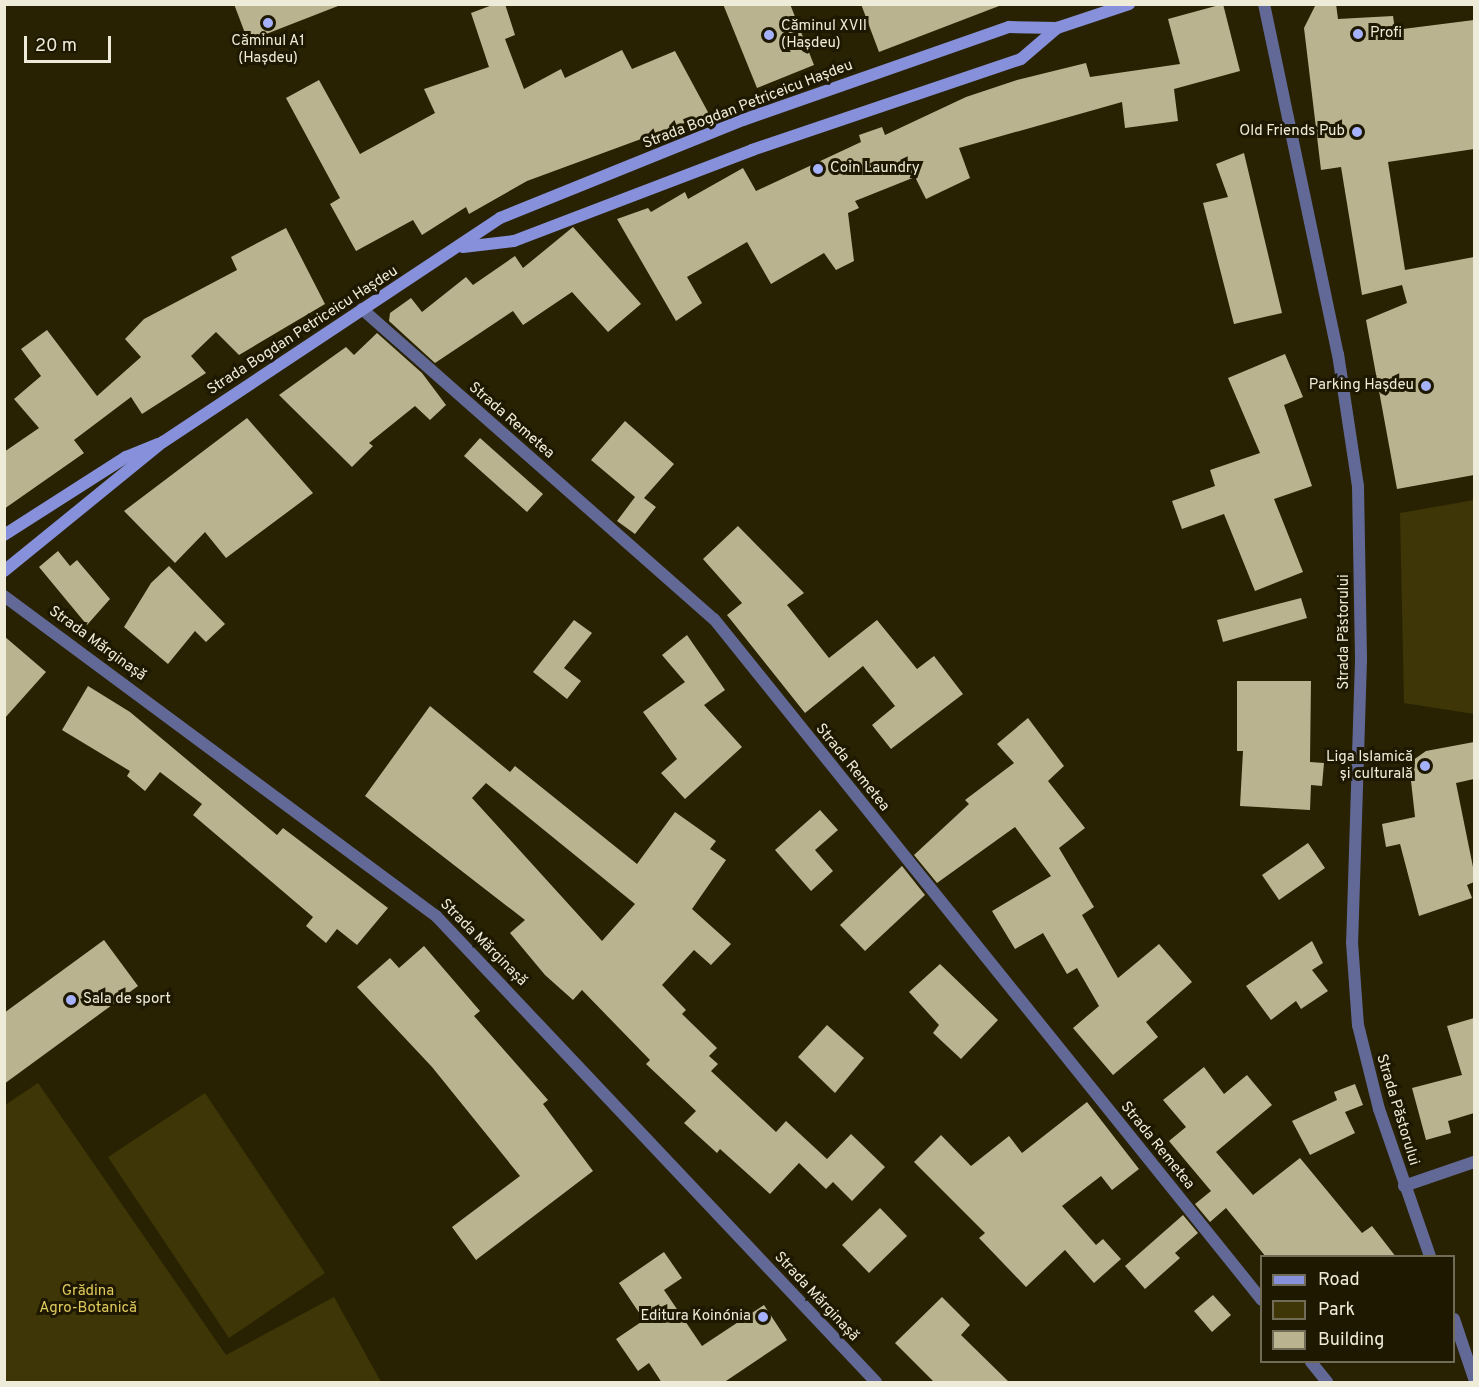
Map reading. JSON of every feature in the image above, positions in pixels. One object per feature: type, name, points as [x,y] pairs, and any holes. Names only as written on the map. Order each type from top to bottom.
[{"type":"street","name":"Strada Bogdan Petriceicu Hașdeu","points":[[4,571],[163,442],[362,309],[462,248],[500,218],[743,120],[1009,27],[1057,28],[1130,4]]},
{"type":"street","name":"Strada Păstorului","points":[[1264,4],[1338,354],[1358,486],[1361,660],[1354,992],[1365,1056],[1404,1186],[1429,1255]]},
{"type":"street","name":"Strada Bogdan Petriceicu Hașdeu","points":[[462,248],[514,241],[752,150],[1021,59],[1057,28]]},
{"type":"street","name":"Strada Remetea","points":[[362,309],[714,619],[1260,1298]]},
{"type":"street","name":"Strada Bogdan Petriceicu Hașdeu","points":[[4,535],[126,457],[163,442]]},
{"type":"street","name":"Strada Mărginașă","points":[[4,596],[436,916],[876,1383]]},
{"type":"street","points":[[1404,1186],[1474,1162]]},
{"type":"street","points":[[1455,1322],[1474,1378]]},
{"type":"street","points":[[1312,1363],[1328,1383]]},
{"type":"green space","points":[[1474,500],[1474,714],[1404,703],[1400,513]]},
{"type":"green space","name":"Grădina Agro-Botanică","points":[[38,1083],[226,1355],[334,1297],[381,1382],[5,1382],[5,1105]]},
{"type":"green space","points":[[205,1093],[325,1273],[229,1338],[108,1157]]},
{"type":"building","name":"Căminul A1 (Hașdeu)","points":[[234,4],[338,4],[338,6],[248,41]]},
{"type":"building","points":[[495,4],[505,4],[515,35],[505,39],[524,89],[561,69],[565,78],[622,50],[632,69],[675,51],[709,114],[527,181],[469,214],[466,207],[422,235],[413,220],[356,251],[330,204],[340,198],[286,98],[319,80],[360,154],[435,113],[424,89],[489,67],[471,13]]},
{"type":"building","name":"Căminul XVII (Hașdeu)","points":[[723,4],[790,4],[814,65],[757,88]]},
{"type":"building","points":[[861,4],[999,4],[999,6],[879,52]]},
{"type":"building","points":[[1223,4],[1240,71],[1174,89],[1178,121],[1125,128],[1122,102],[959,148],[970,178],[926,199],[915,177],[855,201],[859,208],[848,213],[854,261],[836,270],[824,253],[771,284],[747,242],[687,277],[702,303],[676,321],[617,219],[648,208],[651,212],[685,192],[688,199],[743,168],[756,191],[861,142],[859,135],[882,127],[885,135],[966,97],[1017,80],[1086,63],[1090,77],[1180,64],[1168,19]]},
{"type":"building","points":[[1316,4],[1336,4],[1338,19],[1393,16],[1395,30],[1474,20],[1474,149],[1388,162],[1405,270],[1474,257],[1474,475],[1397,489],[1366,320],[1407,303],[1402,285],[1362,295],[1341,167],[1321,170],[1304,28]]},
{"type":"building","points":[[1244,153],[1282,313],[1234,324],[1203,203],[1228,197],[1216,164]]},
{"type":"building","points":[[573,227],[641,304],[608,332],[572,292],[523,325],[513,311],[435,363],[389,321],[390,313],[411,298],[422,312],[466,277],[473,285],[515,256],[523,268]]},
{"type":"building","points":[[286,228],[325,304],[239,355],[216,332],[191,356],[206,373],[142,414],[131,397],[74,440],[84,453],[4,509],[4,452],[39,428],[14,399],[41,376],[21,349],[47,330],[97,396],[141,357],[125,339],[144,319],[237,270],[231,257]]},
{"type":"building","points":[[377,333],[422,373],[446,405],[430,420],[415,406],[369,443],[373,446],[352,467],[279,395],[346,347],[354,355]]},
{"type":"building","points":[[1285,354],[1303,397],[1284,405],[1312,486],[1274,499],[1303,572],[1255,591],[1224,514],[1182,529],[1172,501],[1215,486],[1210,470],[1260,453],[1228,378]]},
{"type":"building","points":[[247,418],[313,493],[226,558],[205,532],[175,563],[124,511]]},
{"type":"building","points":[[625,421],[674,464],[644,498],[656,507],[635,534],[617,521],[635,497],[591,460]]},
{"type":"building","points":[[480,438],[543,494],[527,512],[464,456]]},
{"type":"building","points":[[738,526],[804,593],[787,605],[829,658],[877,620],[917,669],[934,656],[963,694],[891,749],[872,725],[895,706],[863,666],[805,713],[727,615],[742,603],[703,559]]},
{"type":"building","points":[[58,551],[70,566],[77,560],[110,599],[87,625],[39,567]]},
{"type":"building","points":[[169,566],[225,624],[206,642],[195,631],[168,664],[124,627],[151,583]]},
{"type":"building","points":[[1301,598],[1307,618],[1223,642],[1217,620]]},
{"type":"building","points":[[574,620],[592,633],[564,668],[581,681],[567,699],[533,672]]},
{"type":"building","points":[[687,635],[725,690],[704,705],[742,747],[685,799],[661,773],[677,759],[643,712],[685,682],[662,655]]},
{"type":"building","points":[[4,636],[46,672],[4,719]]},
{"type":"building","points":[[1237,681],[1311,681],[1310,762],[1324,763],[1322,786],[1311,785],[1310,810],[1240,806],[1243,751],[1237,751]]},
{"type":"building","points":[[88,686],[130,712],[277,835],[283,828],[388,908],[357,945],[337,929],[326,943],[306,926],[313,917],[193,815],[202,804],[160,772],[145,791],[127,776],[130,771],[62,730]]},
{"type":"building","points":[[430,706],[510,772],[515,766],[637,864],[675,812],[716,841],[710,849],[726,860],[692,909],[731,944],[711,965],[694,950],[662,985],[686,1010],[682,1014],[717,1048],[709,1056],[718,1064],[711,1071],[776,1132],[786,1121],[827,1159],[851,1134],[885,1167],[852,1201],[833,1182],[826,1189],[799,1163],[770,1194],[720,1149],[717,1153],[684,1123],[696,1111],[646,1064],[650,1060],[582,990],[573,1000],[545,975],[510,933],[525,920],[365,796]],"holes":[[[486,783],[635,904],[602,941],[472,798]]]},
{"type":"building","points":[[1028,718],[1064,766],[1048,781],[1085,828],[1059,848],[1094,907],[1082,915],[1118,978],[1159,944],[1192,982],[1146,1022],[1158,1037],[1113,1075],[1073,1028],[1099,1006],[1077,968],[1067,974],[1043,933],[1015,949],[992,911],[1051,876],[1015,827],[937,883],[914,855],[969,804],[965,800],[1014,763],[997,744]]},
{"type":"building","points":[[1474,742],[1474,779],[1456,783],[1474,872],[1474,882],[1467,885],[1472,898],[1419,916],[1400,844],[1386,847],[1382,824],[1415,817],[1409,763],[1426,751]]},
{"type":"building","points":[[820,810],[838,830],[815,850],[833,871],[811,891],[775,850]]},
{"type":"building","points":[[1308,843],[1325,868],[1279,900],[1262,875]]},
{"type":"building","points":[[902,866],[925,895],[865,951],[840,925]]},
{"type":"building","name":"Sala de sport","points":[[104,940],[138,986],[4,1084],[4,1013]]},
{"type":"building","points":[[1312,941],[1323,963],[1312,970],[1328,991],[1301,1009],[1296,1001],[1271,1020],[1246,986]]},
{"type":"building","points":[[424,946],[480,1011],[474,1016],[548,1100],[543,1104],[593,1171],[476,1260],[452,1227],[520,1176],[432,1067],[357,987],[390,958],[399,968]]},
{"type":"building","points":[[940,964],[998,1020],[961,1059],[933,1033],[939,1025],[909,992]]},
{"type":"building","points":[[1474,1018],[1474,1113],[1448,1121],[1451,1133],[1426,1140],[1412,1088],[1462,1075],[1447,1026]]},
{"type":"building","points":[[827,1025],[864,1058],[835,1093],[798,1057]]},
{"type":"building","points":[[1204,1067],[1224,1094],[1247,1075],[1272,1105],[1216,1152],[1253,1195],[1300,1158],[1362,1233],[1372,1226],[1394,1255],[1264,1255],[1226,1208],[1210,1222],[1195,1204],[1211,1191],[1169,1141],[1186,1127],[1163,1100]]},
{"type":"building","points":[[1355,1084],[1363,1105],[1345,1112],[1355,1133],[1310,1155],[1292,1121],[1337,1100],[1334,1092]]},
{"type":"building","points":[[1087,1102],[1139,1169],[1112,1190],[1101,1176],[1062,1206],[1096,1245],[1103,1239],[1121,1259],[1094,1283],[1065,1250],[1026,1287],[979,1238],[985,1233],[914,1162],[941,1135],[971,1166],[1009,1136],[1022,1153]]},
{"type":"building","points":[[880,1208],[907,1236],[869,1273],[842,1245]]},
{"type":"building","points":[[1183,1215],[1198,1233],[1175,1253],[1180,1258],[1145,1289],[1125,1266]]},
{"type":"building","points":[[664,1252],[682,1278],[664,1290],[702,1346],[764,1305],[787,1340],[723,1383],[662,1383],[649,1363],[638,1371],[616,1339],[644,1320],[619,1283]]},
{"type":"building","points":[[1213,1295],[1231,1315],[1212,1332],[1194,1311]]},
{"type":"building","points":[[942,1297],[970,1325],[961,1335],[1010,1383],[935,1383],[895,1343]]},
{"type":"place","name":"Căminul A1 (Hașdeu)","points":[[268,23]]},
{"type":"place","name":"Profi","points":[[1358,34]]},
{"type":"place","name":"Căminul XVII (Hașdeu)","points":[[769,35]]},
{"type":"place","name":"Old Friends Pub","points":[[1357,132]]},
{"type":"place","name":"Coin Laundry","points":[[818,169]]},
{"type":"place","name":"Parking Hașdeu","points":[[1426,386]]},
{"type":"place","name":"Liga Islamică și culturală","points":[[1425,766]]},
{"type":"place","name":"Sala de sport","points":[[71,1000]]},
{"type":"place","name":"Editura Koinónia","points":[[763,1317]]}]
